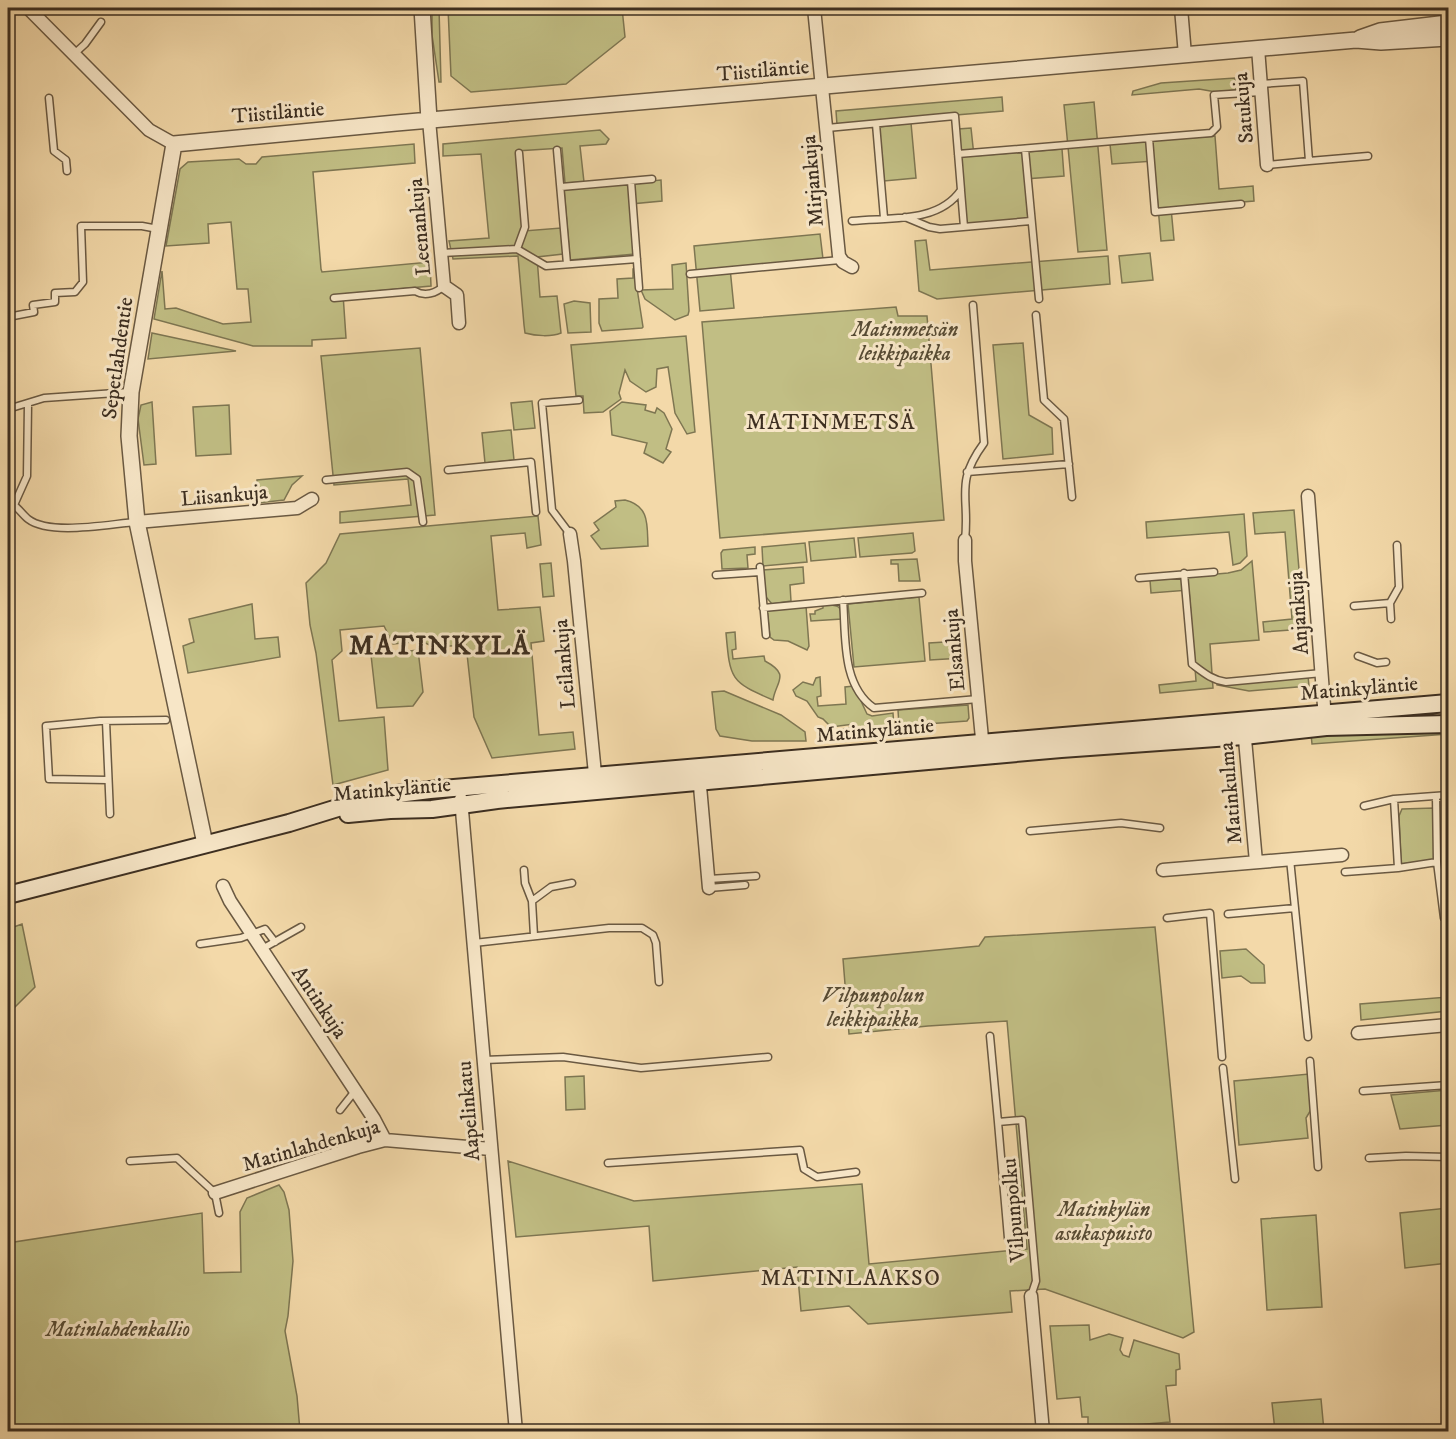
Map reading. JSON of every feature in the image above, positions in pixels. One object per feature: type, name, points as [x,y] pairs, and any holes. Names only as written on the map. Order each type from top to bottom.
[{"type":"main road","name":"Matinkyläntie","points":[[8,895],[389,795],[460,788],[595,784],[983,749],[1244,729],[1449,703]]},
{"type":"main road","name":"Matinkyläntie","points":[[1326,720],[1449,724]]},
{"type":"main road","name":"Matinkyläntie","points":[[308,818],[461,806],[595,784]]},
{"type":"street","points":[[28,8],[149,129],[174,144]]},
{"type":"street","points":[[422,8],[429,120]]},
{"type":"street","name":"Mirjankuja","points":[[814,8],[840,260]]},
{"type":"street","points":[[1181,8],[1185,55]]},
{"type":"street","name":"Tiistiläntie","points":[[1356,40],[1380,31],[1449,23]]},
{"type":"street","name":"Tiistiläntie","points":[[174,144],[1258,48],[1356,40],[1381,42],[1449,38]]},
{"type":"street","name":"Satukuja","points":[[1258,48],[1267,165]]},
{"type":"street","name":"Leenankuja","points":[[429,120],[444,286],[457,295],[459,323]]},
{"type":"street","name":"Sepetlahdentie","points":[[174,144],[130,392],[129,436],[138,522],[205,844]]},
{"type":"street","points":[[840,260],[852,267]]},
{"type":"street","name":"Anjankuja","points":[[1308,496],[1326,720]]},
{"type":"street","name":"Liisankuja","points":[[138,522],[297,508],[312,499]]},
{"type":"street","name":"Leilankuja","points":[[570,534],[595,784]]},
{"type":"street","name":"Elsankuja","points":[[965,540],[965,561],[983,749]]},
{"type":"street","name":"Matinkulma","points":[[1244,729],[1256,862]]},
{"type":"street","points":[[699,775],[712,882]]},
{"type":"street","name":"Aapelinkatu","points":[[460,788],[516,1431]]},
{"type":"street","name":"Matinkulma","points":[[1163,870],[1342,855]]},
{"type":"street","name":"Antinkuja","points":[[223,886],[230,901],[356,1090],[386,1140]]},
{"type":"street","points":[[1358,1033],[1449,1025]]},
{"type":"street","name":"Matinlahdenkuja","points":[[215,1193],[386,1140],[491,1149]]},
{"type":"street","points":[[1031,1296],[1043,1431]]},
{"type":"lane","points":[[74,54],[101,22]]},
{"type":"lane","points":[[958,154],[1211,133],[1217,127],[1214,95],[1304,81],[1309,161]]},
{"type":"lane","points":[[49,98],[54,151],[66,160],[67,171]]},
{"type":"lane","points":[[827,128],[955,116],[964,227]]},
{"type":"lane","points":[[876,124],[884,218]]},
{"type":"lane","points":[[1149,138],[1155,212],[1241,204]]},
{"type":"lane","points":[[1025,149],[1039,299]]},
{"type":"lane","points":[[557,150],[567,264]]},
{"type":"lane","points":[[517,249],[525,227],[519,153]]},
{"type":"lane","points":[[1267,165],[1368,156]]},
{"type":"lane","points":[[561,187],[652,179]]},
{"type":"lane","points":[[631,181],[639,288]]},
{"type":"lane","points":[[852,221],[923,215],[943,208],[954,200],[961,190]]},
{"type":"lane","points":[[905,217],[940,229],[1031,221]]},
{"type":"lane","points":[[8,317],[34,312],[33,305],[55,302],[55,293],[75,292],[83,282],[81,226],[142,226],[158,229]]},
{"type":"lane","points":[[441,253],[517,249],[546,266],[637,259]]},
{"type":"lane","points":[[690,274],[840,260]]},
{"type":"lane","points":[[334,298],[415,291],[420,294],[436,293],[444,286]]},
{"type":"lane","points":[[965,540],[967,525],[964,486],[973,459],[984,443],[973,305]]},
{"type":"lane","points":[[1036,315],[1044,400],[1064,418],[1072,497]]},
{"type":"lane","points":[[8,409],[44,398],[130,392]]},
{"type":"lane","points":[[570,534],[552,510],[542,403],[579,400]]},
{"type":"lane","points":[[14,505],[27,476],[28,404]]},
{"type":"lane","points":[[448,470],[531,462],[536,512]]},
{"type":"lane","points":[[967,472],[1069,464]]},
{"type":"lane","points":[[326,480],[407,472],[417,479],[423,522]]},
{"type":"lane","points":[[8,500],[29,520],[47,526],[70,528],[138,522]]},
{"type":"lane","points":[[1391,620],[1390,603],[1399,587],[1397,545]]},
{"type":"lane","points":[[716,575],[760,570],[766,635]]},
{"type":"lane","points":[[1139,578],[1214,572]]},
{"type":"lane","points":[[1184,573],[1192,664],[1203,673],[1215,681],[1226,682],[1322,673]]},
{"type":"lane","points":[[763,608],[922,593]]},
{"type":"lane","points":[[843,600],[850,676],[864,701],[874,708],[979,699]]},
{"type":"lane","points":[[1354,606],[1390,603]]},
{"type":"lane","points":[[1358,656],[1377,663],[1386,662]]},
{"type":"lane","points":[[107,780],[49,779],[46,726],[106,721],[166,720]]},
{"type":"lane","points":[[106,721],[110,814]]},
{"type":"lane","points":[[1364,806],[1394,799],[1449,795]]},
{"type":"lane","points":[[1436,796],[1437,862],[1444,918]]},
{"type":"lane","points":[[1394,799],[1398,868]]},
{"type":"lane","points":[[1030,831],[1121,824],[1160,828]]},
{"type":"lane","points":[[1290,859],[1308,1037]]},
{"type":"lane","points":[[1345,872],[1437,862]]},
{"type":"lane","points":[[524,870],[525,883],[532,901],[534,936]]},
{"type":"lane","points":[[712,882],[756,876]]},
{"type":"lane","points":[[712,882],[745,885]]},
{"type":"lane","points":[[532,901],[551,888],[572,883]]},
{"type":"lane","points":[[1228,914],[1295,908]]},
{"type":"lane","points":[[1167,918],[1210,913],[1222,1057]]},
{"type":"lane","points":[[262,950],[301,927]]},
{"type":"lane","points":[[473,943],[629,927],[642,928],[653,935],[656,943],[659,982]]},
{"type":"lane","points":[[200,944],[241,938],[265,929],[275,942]]},
{"type":"lane","points":[[990,1036],[1008,1238]]},
{"type":"lane","points":[[483,1060],[563,1058],[641,1068],[768,1057]]},
{"type":"lane","points":[[1310,1061],[1318,1167]]},
{"type":"lane","points":[[1223,1068],[1234,1179]]},
{"type":"lane","points":[[1363,1091],[1449,1085]]},
{"type":"lane","points":[[340,1110],[356,1090]]},
{"type":"lane","name":"Vilpunpolku","points":[[998,1122],[1022,1120],[1036,1281],[1031,1296]]},
{"type":"lane","points":[[608,1162],[800,1150],[804,1169],[818,1177],[856,1172]]},
{"type":"lane","points":[[1369,1158],[1449,1157]]},
{"type":"lane","points":[[130,1161],[177,1158],[215,1193],[219,1213]]},
{"type":"green space","points":[[432,8],[439,8],[441,82],[439,82],[432,35]]},
{"type":"green space","points":[[448,8],[622,8],[625,37],[566,84],[471,92],[451,76]]},
{"type":"green space","points":[[1235,78],[1236,90],[1216,92],[1199,89],[1132,95],[1133,91],[1161,83]]},
{"type":"green space","points":[[1002,97],[1003,111],[837,125],[836,111]]},
{"type":"green space","points":[[1094,102],[1107,250],[1078,252],[1064,105]]},
{"type":"green space","points":[[911,123],[916,178],[884,181],[879,127]]},
{"type":"green space","points":[[971,128],[974,156],[1062,149],[1064,176],[1025,179],[1028,219],[966,224],[958,129]]},
{"type":"green space","points":[[600,130],[609,139],[606,144],[580,146],[584,182],[565,183],[562,148],[516,151],[524,231],[561,228],[563,254],[537,257],[540,297],[557,296],[561,333],[543,336],[525,333],[518,256],[453,259],[449,241],[489,238],[481,154],[443,156],[443,144]]},
{"type":"green space","points":[[1215,136],[1219,189],[1253,186],[1254,201],[1171,208],[1174,240],[1161,241],[1154,161],[1112,164],[1110,144]]},
{"type":"green space","points":[[414,144],[415,163],[313,172],[321,269],[322,272],[430,262],[431,286],[343,294],[346,338],[312,340],[312,346],[253,346],[154,319],[162,271],[165,309],[176,308],[223,324],[251,322],[248,289],[237,289],[231,222],[208,224],[209,243],[166,246],[180,169],[188,162],[239,159],[246,164],[256,164],[262,157]]},
{"type":"green space","points":[[661,180],[662,201],[631,204],[635,254],[570,260],[564,189]]},
{"type":"green space","points":[[820,234],[823,259],[730,268],[734,308],[700,311],[694,246]]},
{"type":"green space","points":[[926,240],[930,270],[1108,256],[1110,284],[937,299],[919,291],[915,241]]},
{"type":"green space","points":[[1150,253],[1153,280],[1122,283],[1119,256]]},
{"type":"green space","points":[[686,263],[689,311],[688,315],[675,320],[645,299],[641,290],[673,289],[672,265]]},
{"type":"green space","points":[[633,269],[643,327],[602,331],[599,323],[599,299],[618,298],[617,279],[633,278]]},
{"type":"green space","points":[[574,301],[590,303],[591,332],[568,333],[564,304]]},
{"type":"green space","name":"MATINMETSÄ","points":[[896,307],[898,316],[927,316],[944,520],[720,538],[702,322]]},
{"type":"green space","points":[[152,333],[236,351],[148,359]]},
{"type":"green space","points":[[686,336],[695,432],[687,434],[675,413],[668,367],[657,369],[656,387],[646,392],[630,381],[625,370],[619,393],[621,399],[603,412],[584,413],[583,396],[576,396],[571,345]]},
{"type":"green space","points":[[1023,343],[1029,415],[1052,428],[1053,454],[1003,459],[993,345]]},
{"type":"green space","points":[[420,348],[435,515],[340,523],[340,512],[411,505],[408,479],[334,485],[321,356]]},
{"type":"green space","points":[[532,401],[535,428],[514,430],[511,403]]},
{"type":"green space","points":[[152,402],[156,464],[144,465],[138,419],[141,405]]},
{"type":"green space","points":[[622,402],[646,405],[645,410],[655,413],[657,408],[664,413],[672,429],[666,449],[671,452],[663,463],[644,453],[647,443],[612,435],[610,411]]},
{"type":"green space","points":[[229,405],[231,454],[196,456],[193,407]]},
{"type":"green space","points":[[511,430],[514,460],[485,463],[482,433]]},
{"type":"green space","points":[[302,476],[292,485],[284,500],[258,503],[257,480]]},
{"type":"green space","points":[[625,500],[639,507],[646,517],[648,546],[601,549],[591,536],[599,530],[594,523],[616,507],[615,501]]},
{"type":"green space","points":[[1294,510],[1304,629],[1264,632],[1263,622],[1292,619],[1285,532],[1255,534],[1253,513]]},
{"type":"green space","points":[[1244,514],[1247,556],[1240,563],[1233,565],[1229,532],[1147,538],[1146,522]]},
{"type":"green space","points":[[538,516],[541,545],[527,548],[525,533],[491,536],[498,610],[540,607],[544,641],[531,643],[539,735],[573,732],[575,749],[492,758],[474,717],[466,645],[433,647],[422,641],[393,644],[384,626],[340,630],[342,651],[332,660],[339,721],[384,717],[388,770],[333,785],[306,583],[326,563],[340,534]]},
{"type":"green space","points":[[913,533],[915,551],[912,553],[860,557],[858,538]]},
{"type":"green space","points":[[854,538],[856,557],[811,561],[809,542]]},
{"type":"green space","points":[[805,543],[807,562],[763,566],[762,547]]},
{"type":"green space","points":[[755,547],[755,554],[747,555],[748,568],[722,569],[721,553],[723,550]]},
{"type":"green space","points":[[917,559],[920,581],[899,581],[898,564],[891,564],[891,560]]},
{"type":"green space","points":[[1252,561],[1259,640],[1210,644],[1213,688],[1160,693],[1159,685],[1196,681],[1189,590],[1151,593],[1150,580],[1228,573],[1241,570]]},
{"type":"green space","points":[[551,563],[554,596],[543,597],[540,564]]},
{"type":"green space","points":[[803,567],[804,583],[790,585],[791,601],[772,604],[766,597],[763,570]]},
{"type":"green space","points":[[919,597],[925,661],[854,667],[848,604]]},
{"type":"green space","points":[[252,604],[255,639],[278,637],[280,657],[188,673],[183,646],[194,642],[189,619]]},
{"type":"green space","points":[[823,604],[837,606],[841,610],[842,619],[811,621],[810,614],[815,614],[815,611],[823,608]]},
{"type":"green space","points":[[806,606],[809,646],[807,650],[788,641],[774,640],[770,637],[767,610]]},
{"type":"green space","points":[[735,632],[736,649],[732,650],[733,659],[764,656],[765,661],[778,670],[780,679],[773,700],[740,683],[731,670],[726,633]]},
{"type":"green space","points":[[961,641],[963,658],[930,660],[929,643]]},
{"type":"green space","points":[[418,650],[423,692],[413,706],[377,708],[371,655]]},
{"type":"green space","points":[[1308,676],[1309,686],[1249,691],[1217,685],[1217,683]]},
{"type":"green space","points":[[820,677],[821,696],[817,697],[818,706],[846,704],[845,687],[854,686],[867,714],[872,716],[893,713],[894,727],[849,731],[825,741],[824,734],[855,726],[854,724],[831,727],[818,717],[807,701],[796,696],[793,690],[803,682],[813,685],[816,678]]},
{"type":"green space","points":[[724,691],[781,715],[805,732],[806,741],[752,741],[720,736],[716,729],[712,692]]},
{"type":"green space","points":[[968,705],[969,718],[967,721],[899,726],[898,710]]},
{"type":"green space","points":[[1448,728],[1448,734],[1312,744],[1311,734]]},
{"type":"green space","points":[[1434,808],[1435,860],[1401,864],[1399,816],[1402,809]]},
{"type":"green space","points":[[22,924],[35,987],[8,1014],[8,929]]},
{"type":"green space","name":"Matinkylän asukaspuisto","points":[[1155,927],[1194,1332],[1183,1338],[1045,1289],[1010,1291],[1012,1312],[868,1324],[849,1306],[801,1311],[797,1267],[653,1281],[649,1226],[516,1237],[508,1161],[634,1201],[862,1184],[869,1264],[1027,1249],[1007,1021],[849,1034],[843,959],[979,946],[985,937]]},
{"type":"green space","points":[[1246,949],[1264,965],[1265,983],[1251,983],[1241,976],[1222,978],[1220,951]]},
{"type":"green space","points":[[1448,997],[1448,1011],[1361,1020],[1360,1004]]},
{"type":"green space","points":[[1309,1074],[1312,1108],[1306,1118],[1308,1138],[1239,1145],[1234,1081]]},
{"type":"green space","points":[[584,1076],[585,1109],[566,1110],[565,1077]]},
{"type":"green space","points":[[1448,1090],[1448,1125],[1400,1129],[1391,1095]]},
{"type":"green space","name":"Matinlahdenkallio","points":[[279,1185],[284,1192],[289,1210],[293,1261],[285,1331],[297,1396],[300,1431],[8,1431],[8,1243],[202,1213],[204,1273],[241,1272],[240,1212],[247,1198]]},
{"type":"green space","points":[[1448,1208],[1448,1263],[1405,1268],[1400,1213]]},
{"type":"green space","points":[[1316,1215],[1322,1307],[1267,1310],[1261,1219]]},
{"type":"green space","points":[[1089,1325],[1090,1340],[1109,1334],[1123,1338],[1120,1350],[1123,1355],[1129,1357],[1134,1340],[1179,1354],[1180,1369],[1176,1370],[1176,1385],[1166,1386],[1170,1422],[1088,1429],[1088,1417],[1082,1417],[1080,1397],[1057,1399],[1050,1326]]},
{"type":"green space","points":[[1321,1399],[1324,1431],[1275,1431],[1272,1403]]},
{"type":"district","name":"MATINMETSÄ","points":[[831,421]]},
{"type":"district","name":"MATINKYLÄ","points":[[440,645]]},
{"type":"district","name":"MATINLAAKSO","points":[[851,1277]]},
{"type":"park label","name":"Matinmetsän leikkipaikka","points":[[905,341]]},
{"type":"park label","name":"Vilpunpolun leikkipaikka","points":[[873,1007]]}]
